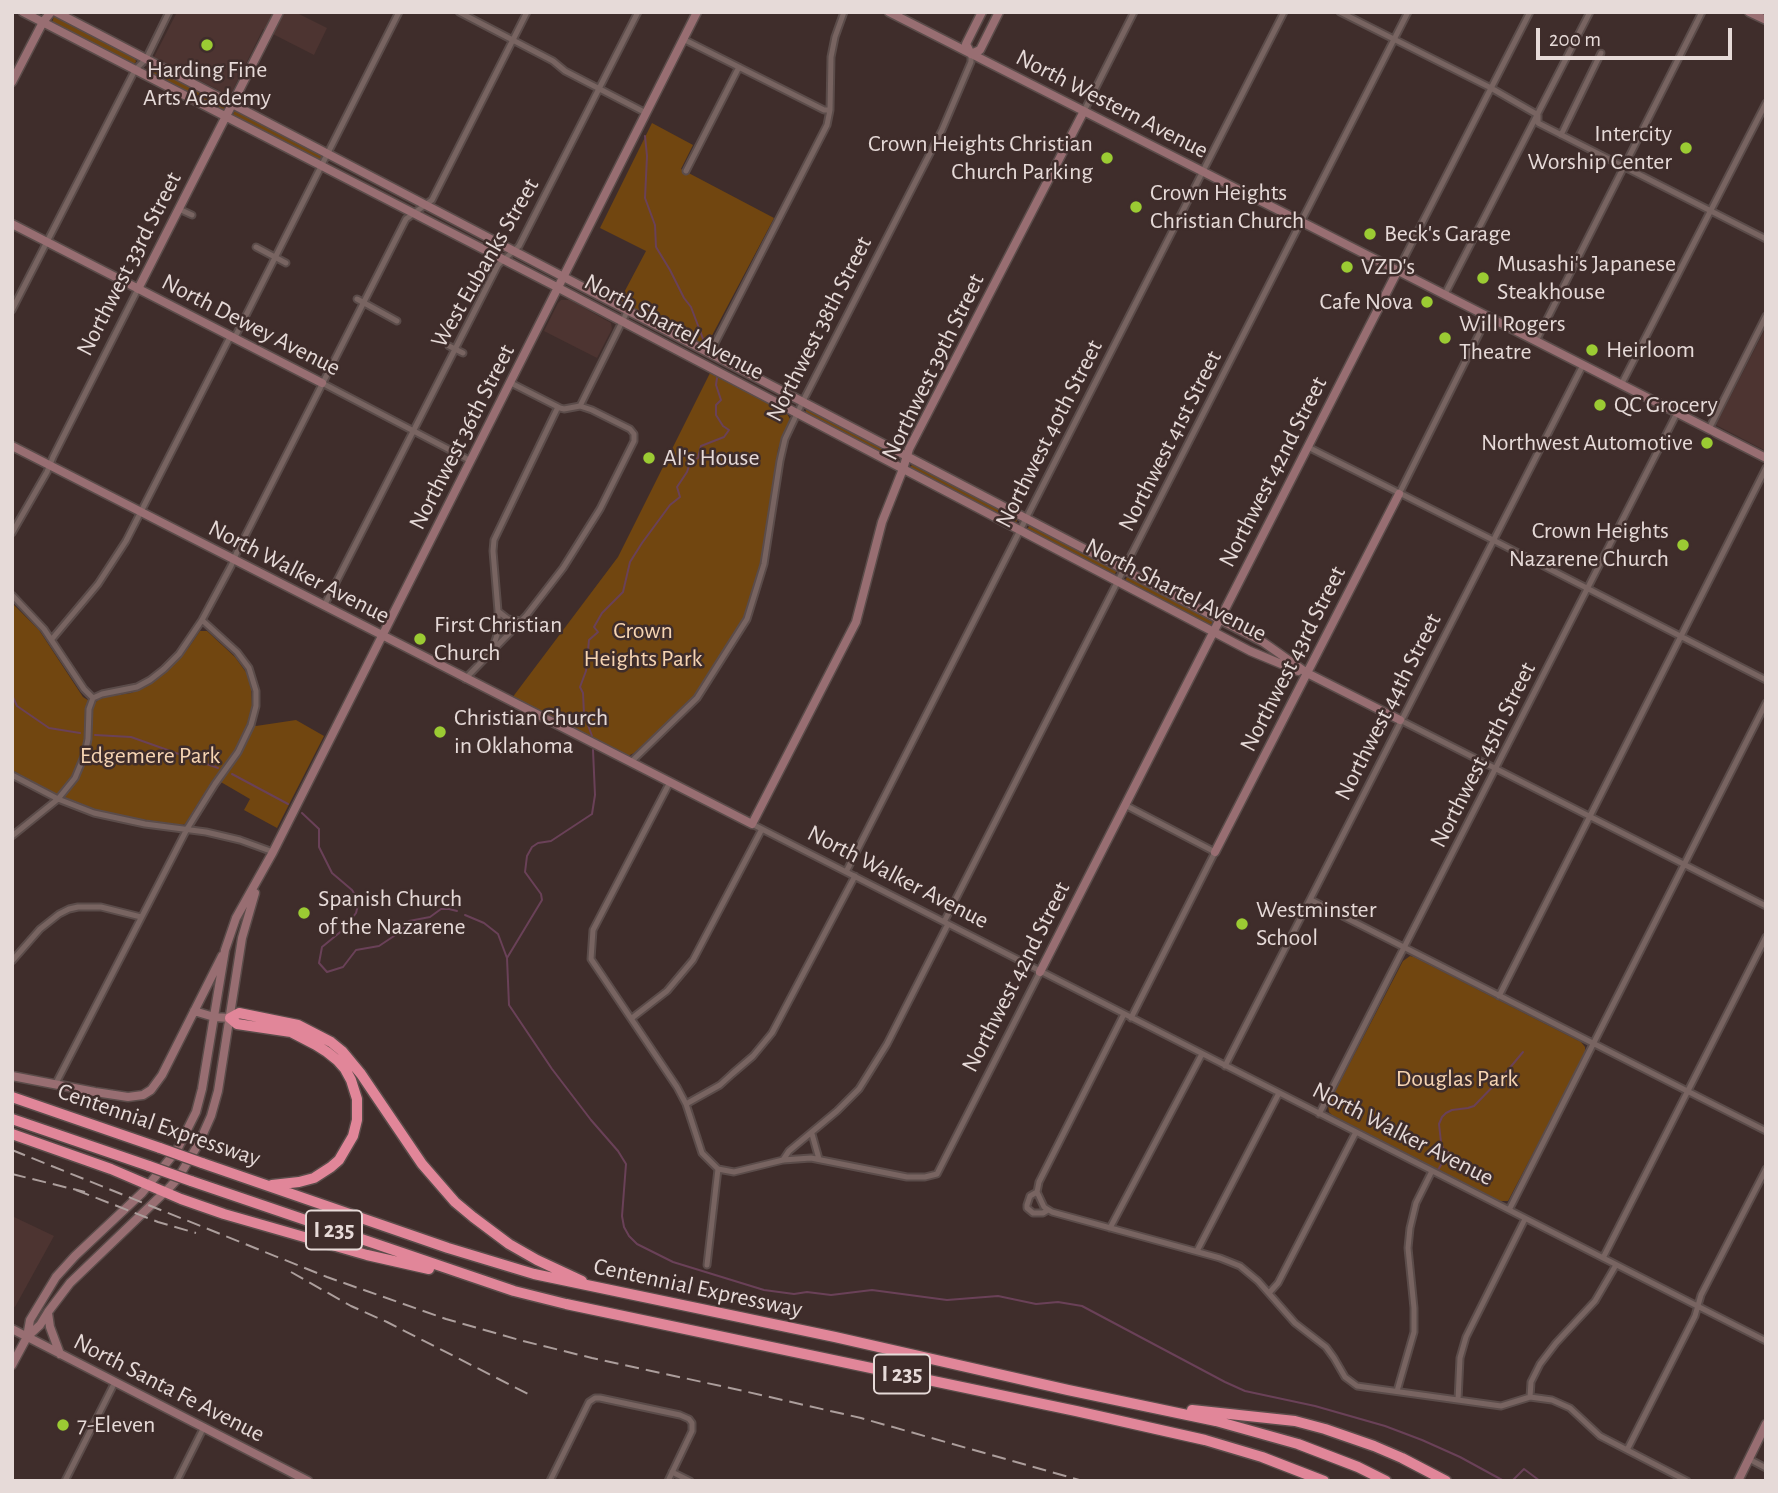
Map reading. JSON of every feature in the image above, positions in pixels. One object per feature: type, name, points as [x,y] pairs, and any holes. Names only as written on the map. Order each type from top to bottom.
[{"type":"highway","points":[[268,1186],[314,1178],[339,1160],[350,1144],[356,1128],[358,1111],[355,1090],[337,1060],[316,1045],[291,1032],[237,1024],[230,1018],[239,1013],[290,1022],[331,1042],[355,1067],[422,1164],[456,1202],[509,1244],[598,1289]]},
{"type":"highway","name":"Centennial Expressway","points":[[12,1097],[534,1275],[1216,1420],[1323,1453],[1386,1481]]},
{"type":"highway","name":"Centennial Expressway","points":[[12,1119],[477,1280],[566,1304],[1076,1410],[1205,1440],[1262,1457],[1324,1481]]},
{"type":"highway","points":[[12,1134],[237,1218],[354,1252],[477,1280]]},
{"type":"highway","points":[[1129,1403],[1295,1421],[1374,1446],[1446,1481]]},
{"type":"street","name":"North Shartel Avenue","points":[[23,12],[1214,632],[1261,656],[1307,673]]},
{"type":"street","name":"North Shartel Avenue","points":[[54,12],[713,352],[1263,642],[1307,673],[1766,906]]},
{"type":"street","points":[[12,82],[43,22],[54,12]]},
{"type":"street","points":[[12,310],[135,70],[146,59],[169,12]]},
{"type":"street","name":"Northwest 33rd Street","points":[[12,533],[50,465],[279,12]]},
{"type":"street","points":[[52,639],[98,584],[126,541],[276,257],[399,12]]},
{"type":"street","points":[[459,12],[646,113]]},
{"type":"street","points":[[12,836],[71,785],[84,760],[89,709],[93,698],[137,687],[150,680],[179,654],[202,621],[232,566],[360,301],[406,219],[432,200],[527,12]]},
{"type":"street","name":"West Eubanks Street","points":[[324,606],[498,265],[519,246],[638,12]]},
{"type":"street","name":"Northwest 36th Street","points":[[149,1185],[177,1150],[196,1112],[225,950],[236,918],[260,878],[697,12]]},
{"type":"street","points":[[713,352],[827,125],[830,110],[831,58],[844,12]]},
{"type":"street","name":"North Western Avenue","points":[[889,12],[1766,458]]},
{"type":"street","name":"Northwest 38th Street","points":[[631,762],[697,698],[747,620],[764,564],[785,439],[942,130],[971,62],[971,54],[966,44],[982,12]]},
{"type":"street","name":"Northwest 38th Street","points":[[971,54],[980,50],[999,12]]},
{"type":"street","name":"Northwest 39th Street","points":[[752,824],[856,622],[881,522],[909,449],[1135,12]]},
{"type":"street","name":"Northwest 40th Street","points":[[846,872],[1284,12]]},
{"type":"street","points":[[1340,12],[1538,115]]},
{"type":"street","name":"Northwest 41st Street","points":[[783,1160],[789,1151],[859,1089],[887,1044],[1408,12]]},
{"type":"street","name":"Northwest 42nd Street","points":[[819,1159],[907,1177],[937,1174],[1530,12]]},
{"type":"street","points":[[1445,294],[1590,12]]},
{"type":"street","points":[[1536,341],[1702,12]]},
{"type":"street","points":[[1749,12],[1766,20]]},
{"type":"street","points":[[683,39],[824,110],[830,110]]},
{"type":"street","points":[[1561,135],[1601,53]]},
{"type":"street","points":[[686,171],[739,67]]},
{"type":"street","points":[[1621,385],[1766,103]]},
{"type":"street","points":[[1538,115],[1538,123],[1766,239]]},
{"type":"street","points":[[179,209],[192,215]]},
{"type":"street","name":"North Dewey Avenue","points":[[12,224],[471,461]]},
{"type":"street","points":[[256,247],[286,263]]},
{"type":"street","points":[[360,301],[397,321]]},
{"type":"street","points":[[580,406],[628,310]]},
{"type":"street","name":"Northwest 43rd Street","points":[[1131,1018],[1488,316]]},
{"type":"street","points":[[1709,429],[1766,316]]},
{"type":"street","points":[[449,346],[463,353]]},
{"type":"street","name":"Northwest 44th Street","points":[[1226,1066],[1583,365]]},
{"type":"street","points":[[465,679],[521,621],[563,568],[591,525],[634,443],[635,436],[627,427],[586,407],[564,409],[511,383]]},
{"type":"street","points":[[490,653],[497,639],[498,611],[494,540],[558,407]]},
{"type":"street","name":"Northwest 45th Street","points":[[1319,1114],[1677,413]]},
{"type":"street","name":"North Walker Avenue","points":[[12,446],[1766,1342]]},
{"type":"street","points":[[1308,447],[1766,680]]},
{"type":"street","points":[[1499,996],[1766,468]]},
{"type":"street","points":[[12,595],[52,639],[93,698]]},
{"type":"street","points":[[498,611],[508,619],[521,621]]},
{"type":"street","points":[[55,1085],[187,830],[247,736],[254,714],[257,699],[249,668],[242,658],[202,621]]},
{"type":"street","points":[[1509,1210],[1766,703]]},
{"type":"street","points":[[12,775],[58,799],[94,813],[240,840],[273,852]]},
{"type":"street","points":[[670,782],[593,930],[591,959],[677,1087],[686,1104],[702,1153],[718,1169],[734,1172],[783,1160],[819,1159],[812,1133]]},
{"type":"street","points":[[1125,805],[1216,852]]},
{"type":"street","points":[[632,1018],[667,991],[693,960],[762,829]]},
{"type":"street","points":[[686,1104],[720,1085],[754,1056],[772,1033],[855,876]]},
{"type":"street","name":"Northwest 36th Street","points":[[27,1337],[40,1325],[82,1271],[178,1178],[194,1152],[211,1116],[218,1091],[242,938],[260,878]]},
{"type":"street","points":[[1311,900],[1766,1131]]},
{"type":"street","points":[[12,961],[40,929],[69,909],[101,907],[141,917]]},
{"type":"street","points":[[1602,1258],[1766,937]]},
{"type":"street","points":[[12,1076],[121,1096],[143,1096],[162,1075],[225,950]]},
{"type":"street","points":[[194,1011],[230,1018]]},
{"type":"street","points":[[1124,1014],[1039,1182],[1037,1192],[1041,1204],[1048,1210],[1198,1251],[1240,1266],[1252,1275],[1295,1322],[1326,1347],[1351,1383],[1363,1387],[1501,1406],[1530,1398],[1545,1398],[1563,1404],[1594,1432],[1687,1481]]},
{"type":"street","points":[[1111,1227],[1202,1054]]},
{"type":"street","points":[[1198,1251],[1279,1093]]},
{"type":"street","points":[[1269,1293],[1278,1283],[1356,1132]]},
{"type":"street","points":[[707,1265],[718,1169]]},
{"type":"street","points":[[1627,1450],[1766,1169]]},
{"type":"street","points":[[1397,1391],[1414,1332],[1408,1248],[1410,1228],[1416,1203],[1432,1171]]},
{"type":"street","points":[[12,1365],[27,1337],[30,1320],[56,1278],[83,1248],[149,1185]]},
{"type":"street","points":[[1037,1192],[1030,1196],[1027,1208],[1038,1214],[1048,1210]]},
{"type":"street","points":[[1458,1400],[1460,1358],[1466,1337],[1525,1219]]},
{"type":"street","points":[[1530,1398],[1529,1387],[1540,1364],[1595,1301],[1616,1265]]},
{"type":"street","points":[[48,1312],[50,1327],[60,1354]]},
{"type":"street","name":"North Santa Fe Avenue","points":[[12,1329],[308,1481]]},
{"type":"street","points":[[65,1481],[115,1382]]},
{"type":"street","points":[[550,1481],[587,1405],[593,1399],[600,1398],[688,1417],[692,1423],[692,1431],[668,1481]]},
{"type":"street","points":[[1738,1481],[1766,1424]]},
{"type":"street","points":[[177,1481],[204,1427]]},
{"type":"street","points":[[1749,1459],[1766,1468]]},
{"type":"street","points":[[286,1481],[291,1472]]},
{"type":"street","points":[[672,1472],[690,1481]]},
{"type":"shaded area","name":"Harding Fine Arts Academy","points":[[177,12],[295,12],[327,28],[314,55],[263,29],[230,96],[154,57]]},
{"type":"shaded area","points":[[561,300],[570,300],[611,323],[612,329],[597,358],[544,331]]},
{"type":"shaded area","points":[[1766,327],[1766,451],[1716,425]]},
{"type":"shaded area","points":[[12,1216],[54,1236],[15,1307],[12,1306]]},
{"type":"green space","points":[[54,16],[135,57],[136,62],[132,65],[52,23]]},
{"type":"green space","points":[[149,64],[227,105],[223,112],[145,72]]},
{"type":"green space","points":[[235,110],[323,154],[319,162],[232,117]]},
{"type":"green space","points":[[652,123],[693,145],[681,169],[774,218],[707,345],[700,345],[619,302],[646,251],[600,228]]},
{"type":"green space","name":"Crown Heights Park","points":[[710,373],[786,412],[790,419],[778,449],[760,565],[745,616],[699,691],[634,753],[623,755],[512,698],[618,557]]},
{"type":"green space","points":[[806,408],[898,455],[893,459],[806,414]]},
{"type":"green space","points":[[920,466],[1017,517],[1017,521],[1015,523],[915,471],[910,467]]},
{"type":"green space","points":[[1030,524],[1117,570],[1114,576],[1027,530]]},
{"type":"green space","points":[[1128,575],[1213,620],[1211,626],[1125,581]]},
{"type":"green space","name":"Edgemere Park","points":[[12,603],[39,630],[83,697],[94,704],[105,697],[143,688],[173,665],[200,631],[207,631],[235,657],[248,675],[252,706],[247,724],[256,726],[296,720],[324,736],[277,828],[244,810],[250,799],[214,778],[182,825],[100,811],[51,792],[12,770]]},
{"type":"green space","name":"Douglas Park","points":[[1410,956],[1581,1042],[1585,1047],[1585,1054],[1508,1201],[1500,1201],[1329,1112],[1328,1105],[1403,961]]},
{"type":"waterway","points":[[645,136],[645,198],[655,225],[656,247],[691,307],[705,344]]},
{"type":"waterway","points":[[592,736],[584,714],[580,687],[586,671],[589,640],[598,632],[594,627],[602,613],[623,592],[630,562],[642,543],[670,505],[680,497],[677,487],[690,463],[698,458],[701,446],[724,437],[729,430],[716,415],[716,405],[721,400],[716,385],[717,378]]},
{"type":"waterway","points":[[12,695],[17,706],[49,728],[80,733]]},
{"type":"waterway","points":[[95,735],[131,737],[218,768]]},
{"type":"waterway","points":[[507,958],[542,900],[541,894],[525,872],[527,856],[532,847],[551,841],[592,814],[595,795],[593,750]]},
{"type":"waterway","points":[[232,774],[288,804]]},
{"type":"waterway","points":[[302,813],[319,829],[319,847],[332,873],[352,890],[359,901],[356,913],[344,929],[322,947],[319,963],[327,972],[343,967],[356,950],[379,946],[400,932],[409,921],[430,917],[441,909],[457,911]]},
{"type":"waterway","points":[[465,915],[484,923],[498,934],[507,958],[509,1005],[552,1069],[626,1164],[622,1216],[624,1227],[637,1244],[673,1262],[764,1290],[831,1295],[872,1290],[947,1300],[998,1296],[1036,1304],[1058,1302],[1082,1306],[1245,1391],[1315,1406],[1385,1426],[1460,1457],[1504,1481]]},
{"type":"waterway","points":[[1441,1142],[1439,1124],[1442,1117],[1452,1110],[1474,1106],[1523,1052]]},
{"type":"waterway","points":[[1442,1145],[1444,1158]]},
{"type":"waterway","points":[[1437,1172],[1448,1152]]},
{"type":"waterway","points":[[1512,1481],[1524,1469],[1540,1481]]},
{"type":"railway","points":[[12,1150],[327,1277],[446,1319],[592,1358],[861,1418],[1083,1481]]},
{"type":"railway","points":[[12,1174],[85,1192]]},
{"type":"railway","points":[[76,1190],[158,1222],[196,1233]]},
{"type":"railway","points":[[291,1272],[351,1306],[530,1395]]},
{"type":"place","name":"Harding Fine Arts Academy","points":[[207,45]]},
{"type":"place","name":"Intercity Worship Center","points":[[1686,148]]},
{"type":"place","name":"Crown Heights Christian Church Parking","points":[[1107,158]]},
{"type":"place","name":"Crown Heights Christian Church","points":[[1136,207]]},
{"type":"place","name":"Beck's Garage","points":[[1370,234]]},
{"type":"place","name":"VZD's","points":[[1347,267]]},
{"type":"place","name":"Musashi's Japanese Steakhouse","points":[[1483,278]]},
{"type":"place","name":"Cafe Nova","points":[[1427,302]]},
{"type":"place","name":"Will Rogers Theatre","points":[[1445,338]]},
{"type":"place","name":"Heirloom","points":[[1592,350]]},
{"type":"place","name":"QC Grocery","points":[[1600,405]]},
{"type":"place","name":"Northwest Automotive","points":[[1707,443]]},
{"type":"place","name":"Al's House","points":[[649,458]]},
{"type":"place","name":"Crown Heights Nazarene Church","points":[[1683,545]]},
{"type":"place","name":"First Christian Church","points":[[420,639]]},
{"type":"place","name":"Christian Church in Oklahoma","points":[[440,732]]},
{"type":"place","name":"Spanish Church of the Nazarene","points":[[304,913]]},
{"type":"place","name":"Westminster School","points":[[1242,924]]},
{"type":"place","name":"7-Eleven","points":[[63,1425]]}]
